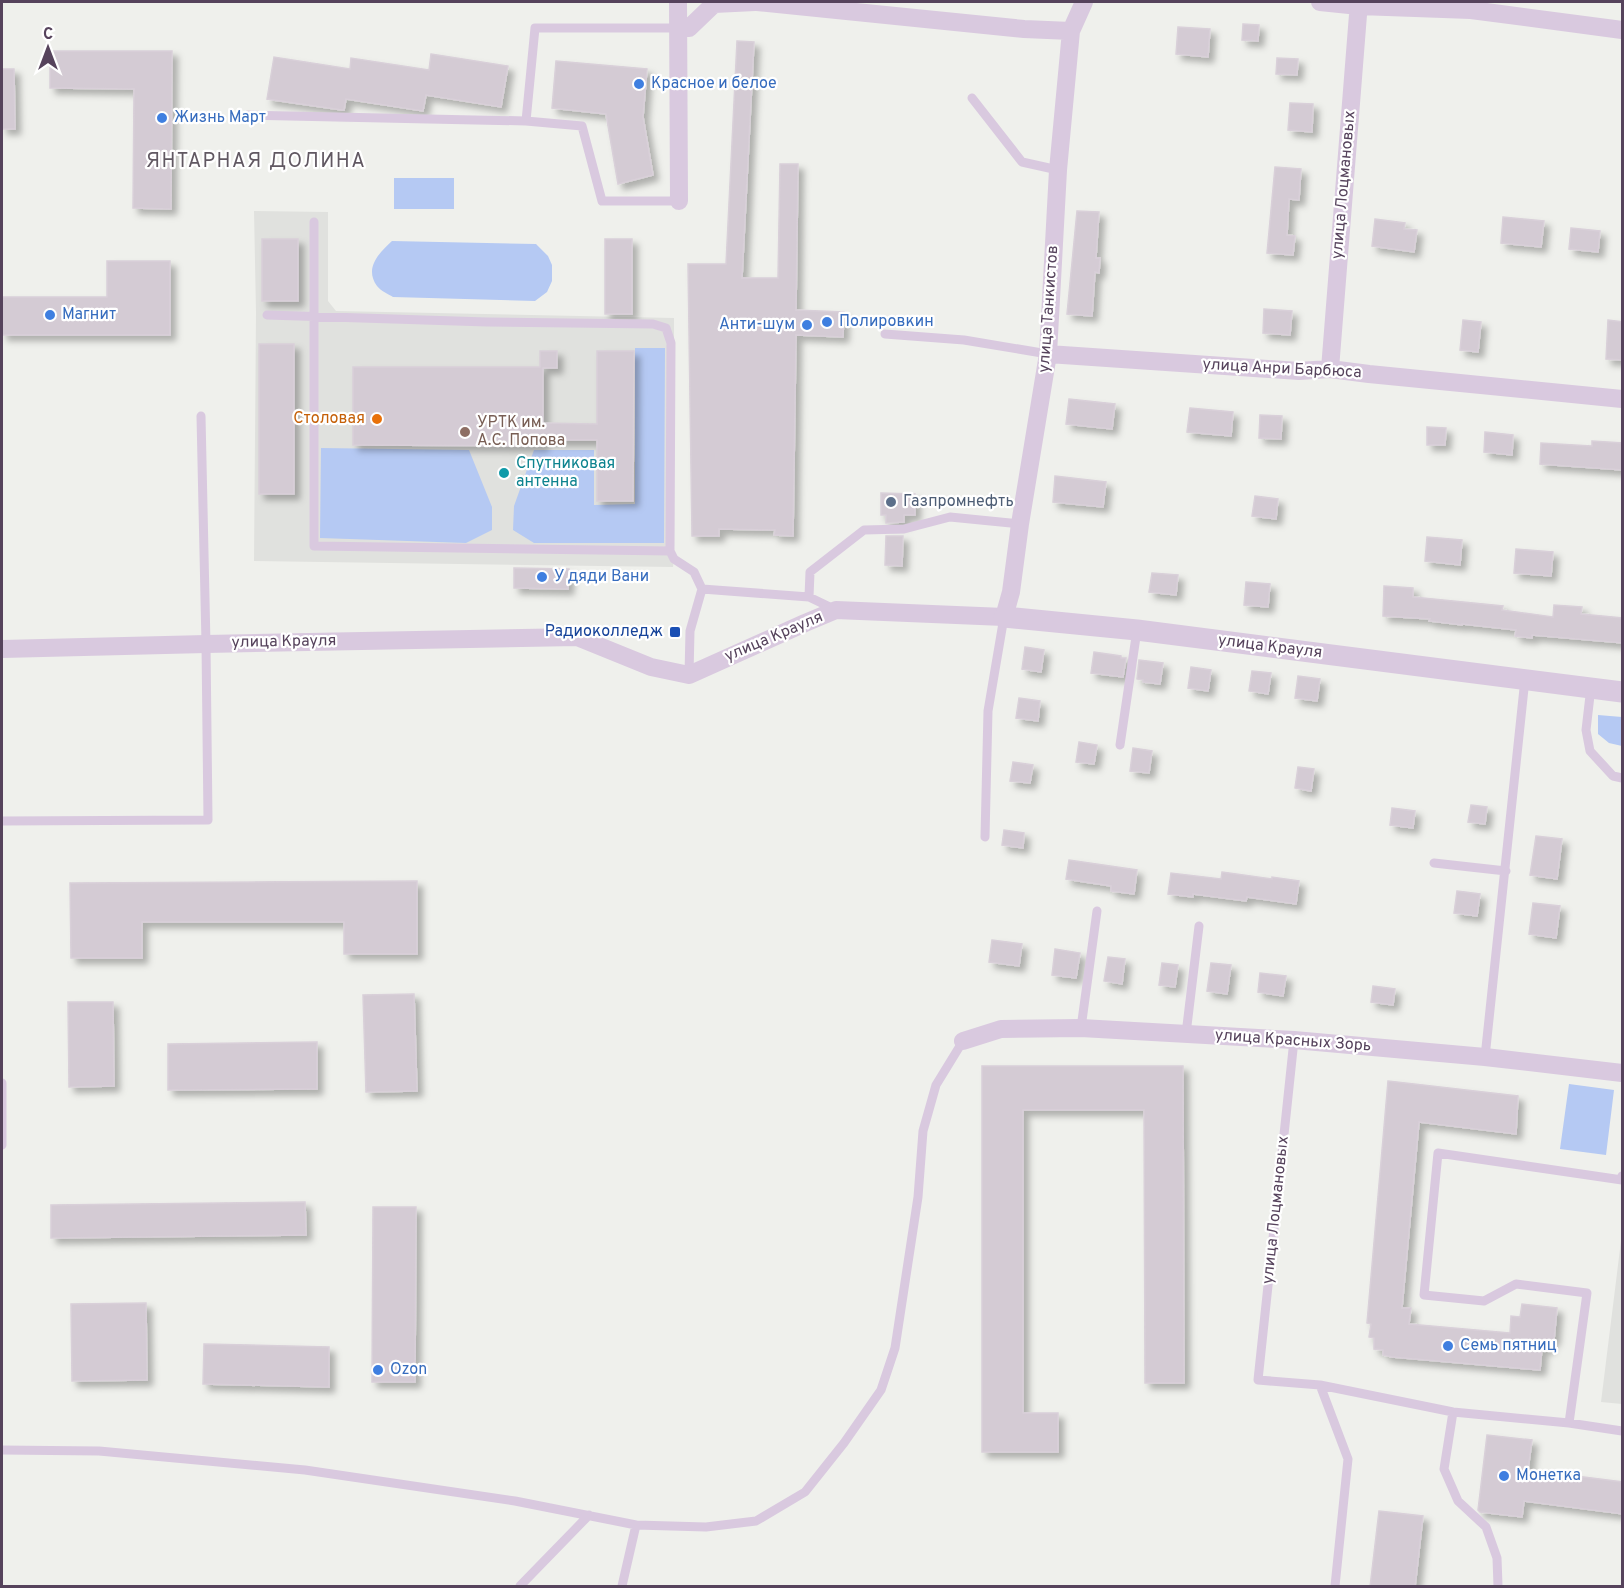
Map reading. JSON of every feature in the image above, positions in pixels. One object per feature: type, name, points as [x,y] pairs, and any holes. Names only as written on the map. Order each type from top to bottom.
[{"type":"street","points":[[678,2],[679,201]]},
{"type":"street","points":[[678,28],[689,28],[714,4],[756,2],[1071,32]]},
{"type":"street","name":"улица Танкистов","points":[[1004,617],[1011,592],[1048,354],[1058,170],[1071,32],[1084,2]]},
{"type":"street","points":[[1320,2],[1471,10],[1623,30]]},
{"type":"street","name":"улица Лоцмановых","points":[[1330,369],[1359,4]]},
{"type":"street","name":"улица Анри Барбюса","points":[[1048,354],[1299,371],[1330,369],[1623,399]]},
{"type":"street","name":"улица Крауля","points":[[2,649],[577,637],[651,667],[689,675],[836,610],[1004,617],[1137,630],[1623,692]]},
{"type":"street","name":"улица Красных Зорь","points":[[963,1041],[1001,1029],[1081,1028],[1294,1040],[1623,1072]]},
{"type":"lane","points":[[526,122],[535,28],[678,28]]},
{"type":"lane","points":[[972,98],[1022,162],[1058,170]]},
{"type":"lane","points":[[248,115],[526,122],[582,126],[603,201],[679,201]]},
{"type":"lane","points":[[314,222],[314,546],[670,551]]},
{"type":"lane","points":[[267,315],[487,322],[653,324],[666,328],[671,343],[670,551],[674,559],[694,572],[702,589],[690,631],[689,675]]},
{"type":"lane","points":[[885,334],[964,340],[1048,354]]},
{"type":"lane","points":[[2,820],[208,820],[201,416]]},
{"type":"lane","points":[[809,597],[810,572],[864,530],[904,529],[950,517],[1020,524]]},
{"type":"lane","points":[[702,589],[809,597],[836,610]]},
{"type":"lane","points":[[985,837],[987,711],[1004,617]]},
{"type":"lane","points":[[1120,745],[1137,630]]},
{"type":"lane","points":[[1485,1057],[1526,679]]},
{"type":"lane","points":[[1591,687],[1586,730],[1590,751],[1613,776],[1623,778]]},
{"type":"lane","points":[[1434,863],[1506,871]]},
{"type":"lane","points":[[1081,1028],[1096,911]]},
{"type":"lane","points":[[1186,1034],[1199,926]]},
{"type":"lane","name":"улица Лоцмановых","points":[[1294,1040],[1258,1380],[1320,1385]]},
{"type":"lane","points":[[2,1450],[99,1451],[305,1470],[515,1500],[636,1525],[706,1527],[756,1521],[805,1492],[844,1443],[881,1390],[895,1348],[918,1197],[923,1131],[936,1085],[963,1041]]},
{"type":"lane","points":[[2,1083],[2,1145]]},
{"type":"lane","points":[[1569,1423],[1587,1293],[1516,1284],[1484,1301],[1424,1295],[1438,1153],[1622,1180],[1623,1176]]},
{"type":"lane","points":[[1320,1385],[1453,1412],[1569,1423],[1623,1431]]},
{"type":"lane","points":[[1320,1385],[1348,1459],[1335,1587]]},
{"type":"lane","points":[[1453,1412],[1444,1469],[1458,1501],[1486,1527],[1497,1558],[1498,1587]]},
{"type":"lane","points":[[520,1587],[589,1515]]},
{"type":"lane","points":[[622,1587],[636,1525]]},
{"type":"shaded area","points":[[394,178],[454,178],[454,209],[394,209]]},
{"type":"shaded area","name":"УРТК им. А.С. Попова","points":[[254,211],[328,212],[328,301],[336,311],[674,318],[673,567],[254,561],[256,312]]},
{"type":"shaded area","points":[[392,241],[536,244],[548,256],[552,265],[552,281],[547,292],[535,301],[393,297],[377,286],[372,273],[378,256]]},
{"type":"shaded area","points":[[635,348],[665,348],[664,543],[534,543],[513,530],[514,506],[534,450],[594,450],[594,505],[635,504]]},
{"type":"shaded area","points":[[321,448],[469,450],[492,507],[492,530],[466,543],[320,538]]},
{"type":"shaded area","points":[[1598,715],[1622,717],[1622,746],[1609,743],[1598,734]]},
{"type":"shaded area","points":[[1569,1084],[1614,1090],[1606,1155],[1560,1149]]},
{"type":"shaded area","points":[[1622,1233],[1622,1404],[1601,1402]]},
{"type":"building","points":[[1243,24],[1259,25],[1258,41],[1242,40]]},
{"type":"building","points":[[1178,27],[1210,29],[1208,57],[1176,54]]},
{"type":"building","points":[[737,41],[754,42],[742,278],[778,278],[780,164],[798,164],[796,310],[844,312],[843,337],[796,335],[793,536],[774,535],[775,530],[719,529],[719,536],[692,536],[688,264],[726,264]]},
{"type":"building","points":[[50,51],[172,51],[171,209],[133,208],[134,89],[50,88]]},
{"type":"building","points":[[431,54],[508,66],[501,107],[426,95],[423,111],[346,99],[344,110],[342,110],[267,99],[274,57],[350,69],[351,58],[429,70]]},
{"type":"building","points":[[1277,58],[1298,59],[1297,75],[1276,74]]},
{"type":"building","points":[[556,61],[647,69],[643,117],[653,175],[618,184],[606,114],[552,108]]},
{"type":"building","points":[[2,69],[14,69],[15,129],[2,129]]},
{"type":"building","points":[[1290,103],[1313,104],[1312,132],[1288,130]]},
{"type":"building","points":[[1275,167],[1301,169],[1299,200],[1289,199],[1287,235],[1295,236],[1293,255],[1267,253]]},
{"type":"building","points":[[1077,211],[1099,212],[1096,258],[1100,258],[1099,273],[1095,272],[1092,316],[1067,314]]},
{"type":"building","points":[[1503,217],[1544,221],[1541,247],[1501,243]]},
{"type":"building","points":[[1375,219],[1405,223],[1404,229],[1417,230],[1414,252],[1372,246]]},
{"type":"building","points":[[1571,228],[1600,231],[1598,252],[1569,249]]},
{"type":"building","points":[[262,239],[298,239],[298,301],[262,301]]},
{"type":"building","points":[[605,239],[632,239],[632,314],[605,314]]},
{"type":"building","points":[[107,261],[170,261],[170,335],[2,335],[2,297],[107,297]]},
{"type":"building","points":[[1264,309],[1292,311],[1290,335],[1263,333]]},
{"type":"building","points":[[1463,320],[1481,322],[1478,352],[1460,350]]},
{"type":"building","points":[[1608,320],[1623,322],[1623,360],[1606,359]]},
{"type":"building","points":[[259,344],[294,344],[294,494],[259,494]]},
{"type":"building","points":[[540,351],[557,351],[557,368],[543,368],[543,423],[597,424],[597,351],[634,351],[633,501],[597,501],[597,440],[543,440],[543,446],[353,445],[353,367],[540,367]]},
{"type":"building","points":[[1069,399],[1115,404],[1112,429],[1066,424]]},
{"type":"building","points":[[1190,408],[1233,412],[1231,436],[1187,432]]},
{"type":"building","points":[[1260,415],[1282,416],[1281,439],[1259,438]]},
{"type":"building","points":[[1427,427],[1446,428],[1445,445],[1427,445]]},
{"type":"building","points":[[1485,432],[1513,435],[1512,455],[1484,452]]},
{"type":"building","points":[[1592,441],[1623,443],[1623,470],[1540,464],[1541,443],[1592,446]]},
{"type":"building","points":[[1055,476],[1106,482],[1103,507],[1053,502]]},
{"type":"building","points":[[881,493],[915,494],[915,515],[904,515],[904,522],[886,523],[886,515],[881,515]]},
{"type":"building","points":[[1255,496],[1278,499],[1276,519],[1252,516]]},
{"type":"building","points":[[886,536],[903,536],[902,566],[885,565]]},
{"type":"building","points":[[1427,537],[1462,540],[1460,565],[1425,561]]},
{"type":"building","points":[[1516,549],[1553,552],[1551,576],[1514,573]]},
{"type":"building","points":[[514,568],[569,569],[568,589],[514,588]]},
{"type":"building","points":[[1152,573],[1178,575],[1176,595],[1149,592]]},
{"type":"building","points":[[1246,582],[1270,584],[1268,607],[1244,605]]},
{"type":"building","points":[[1384,586],[1413,588],[1413,597],[1503,606],[1502,610],[1553,617],[1554,605],[1582,607],[1581,614],[1623,618],[1623,643],[1532,635],[1532,638],[1515,636],[1516,630],[1429,621],[1430,619],[1383,616]]},
{"type":"building","points":[[1025,647],[1044,650],[1041,672],[1022,669]]},
{"type":"building","points":[[1094,652],[1126,658],[1123,677],[1091,673]]},
{"type":"building","points":[[1139,660],[1163,663],[1160,684],[1137,679]]},
{"type":"building","points":[[1191,667],[1211,670],[1208,691],[1188,688]]},
{"type":"building","points":[[1252,671],[1271,673],[1268,694],[1249,691]]},
{"type":"building","points":[[1298,676],[1320,679],[1317,701],[1295,698]]},
{"type":"building","points":[[1019,698],[1040,701],[1038,721],[1016,718]]},
{"type":"building","points":[[1079,742],[1097,745],[1094,764],[1076,762]]},
{"type":"building","points":[[1133,748],[1152,751],[1149,773],[1130,771]]},
{"type":"building","points":[[1013,762],[1033,765],[1030,783],[1010,781]]},
{"type":"building","points":[[1298,767],[1314,769],[1311,791],[1295,788]]},
{"type":"building","points":[[1471,805],[1487,807],[1485,824],[1468,822]]},
{"type":"building","points":[[1392,808],[1415,811],[1413,828],[1390,825]]},
{"type":"building","points":[[1004,830],[1024,833],[1023,848],[1002,845]]},
{"type":"building","points":[[1536,836],[1562,839],[1557,879],[1530,875]]},
{"type":"building","points":[[1069,860],[1137,870],[1134,894],[1111,891],[1111,886],[1066,879]]},
{"type":"building","points":[[1222,872],[1299,881],[1296,904],[1247,897],[1246,901],[1193,894],[1193,897],[1168,894],[1171,873],[1221,879]]},
{"type":"building","points":[[417,881],[417,954],[344,954],[344,922],[142,922],[142,958],[71,958],[70,883]]},
{"type":"building","points":[[1457,891],[1480,894],[1477,916],[1454,913]]},
{"type":"building","points":[[1533,903],[1560,906],[1556,938],[1529,934]]},
{"type":"building","points":[[992,940],[1022,944],[1019,966],[989,962]]},
{"type":"building","points":[[1055,949],[1080,953],[1076,978],[1052,975]]},
{"type":"building","points":[[1108,957],[1125,959],[1122,984],[1104,981]]},
{"type":"building","points":[[1162,963],[1178,965],[1175,987],[1159,985]]},
{"type":"building","points":[[1211,963],[1231,965],[1227,994],[1207,991]]},
{"type":"building","points":[[1260,973],[1286,976],[1283,996],[1258,992]]},
{"type":"building","points":[[1373,986],[1395,989],[1393,1005],[1371,1002]]},
{"type":"building","points":[[414,994],[417,1091],[366,1092],[363,995]]},
{"type":"building","points":[[68,1002],[113,1002],[114,1086],[69,1087]]},
{"type":"building","points":[[317,1042],[317,1089],[168,1090],[168,1044]]},
{"type":"building","points":[[982,1066],[1183,1066],[1184,1383],[1145,1383],[1144,1110],[1023,1110],[1023,1413],[1058,1413],[1058,1452],[982,1452]]},
{"type":"building","points":[[1388,1081],[1518,1096],[1516,1134],[1419,1122],[1402,1308],[1411,1308],[1409,1324],[1510,1333],[1511,1316],[1520,1317],[1522,1304],[1557,1308],[1554,1340],[1550,1339],[1549,1348],[1542,1348],[1540,1370],[1392,1357],[1383,1355],[1383,1350],[1374,1349],[1374,1338],[1369,1337],[1371,1324],[1367,1323]]},
{"type":"building","points":[[305,1202],[306,1235],[51,1238],[51,1205]]},
{"type":"building","points":[[373,1207],[416,1207],[415,1382],[372,1382]]},
{"type":"building","points":[[146,1303],[147,1380],[72,1381],[71,1304]]},
{"type":"building","points":[[204,1344],[329,1347],[329,1387],[203,1384]]},
{"type":"building","points":[[1487,1435],[1532,1440],[1528,1470],[1623,1482],[1623,1514],[1524,1501],[1522,1517],[1480,1512],[1478,1510]]},
{"type":"building","points":[[1379,1511],[1423,1516],[1415,1587],[1370,1587]]},
{"type":"place","name":"Красное и белое","points":[[639,84]]},
{"type":"place","name":"Жизнь Март","points":[[162,118]]},
{"type":"place","name":"Магнит","points":[[50,315]]},
{"type":"place","name":"Полировкин","points":[[827,322]]},
{"type":"place","name":"Анти-шум","points":[[807,325]]},
{"type":"place","name":"Столовая","points":[[377,419]]},
{"type":"place","name":"УРТК им. А.С. Попова","points":[[465,432]]},
{"type":"place","name":"Спутниковая антенна","points":[[504,473]]},
{"type":"place","name":"Газпромнефть","points":[[891,502]]},
{"type":"place","name":"У дяди Вани","points":[[542,577]]},
{"type":"place","name":"Радиоколледж","points":[[675,632]]},
{"type":"place","name":"Семь пятниц","points":[[1448,1346]]},
{"type":"place","name":"Ozon","points":[[378,1370]]},
{"type":"place","name":"Монетка","points":[[1504,1476]]},
{"type":"district","name":"ЯНТАРНАЯ ДОЛИНА","points":[[256,162]]}]
